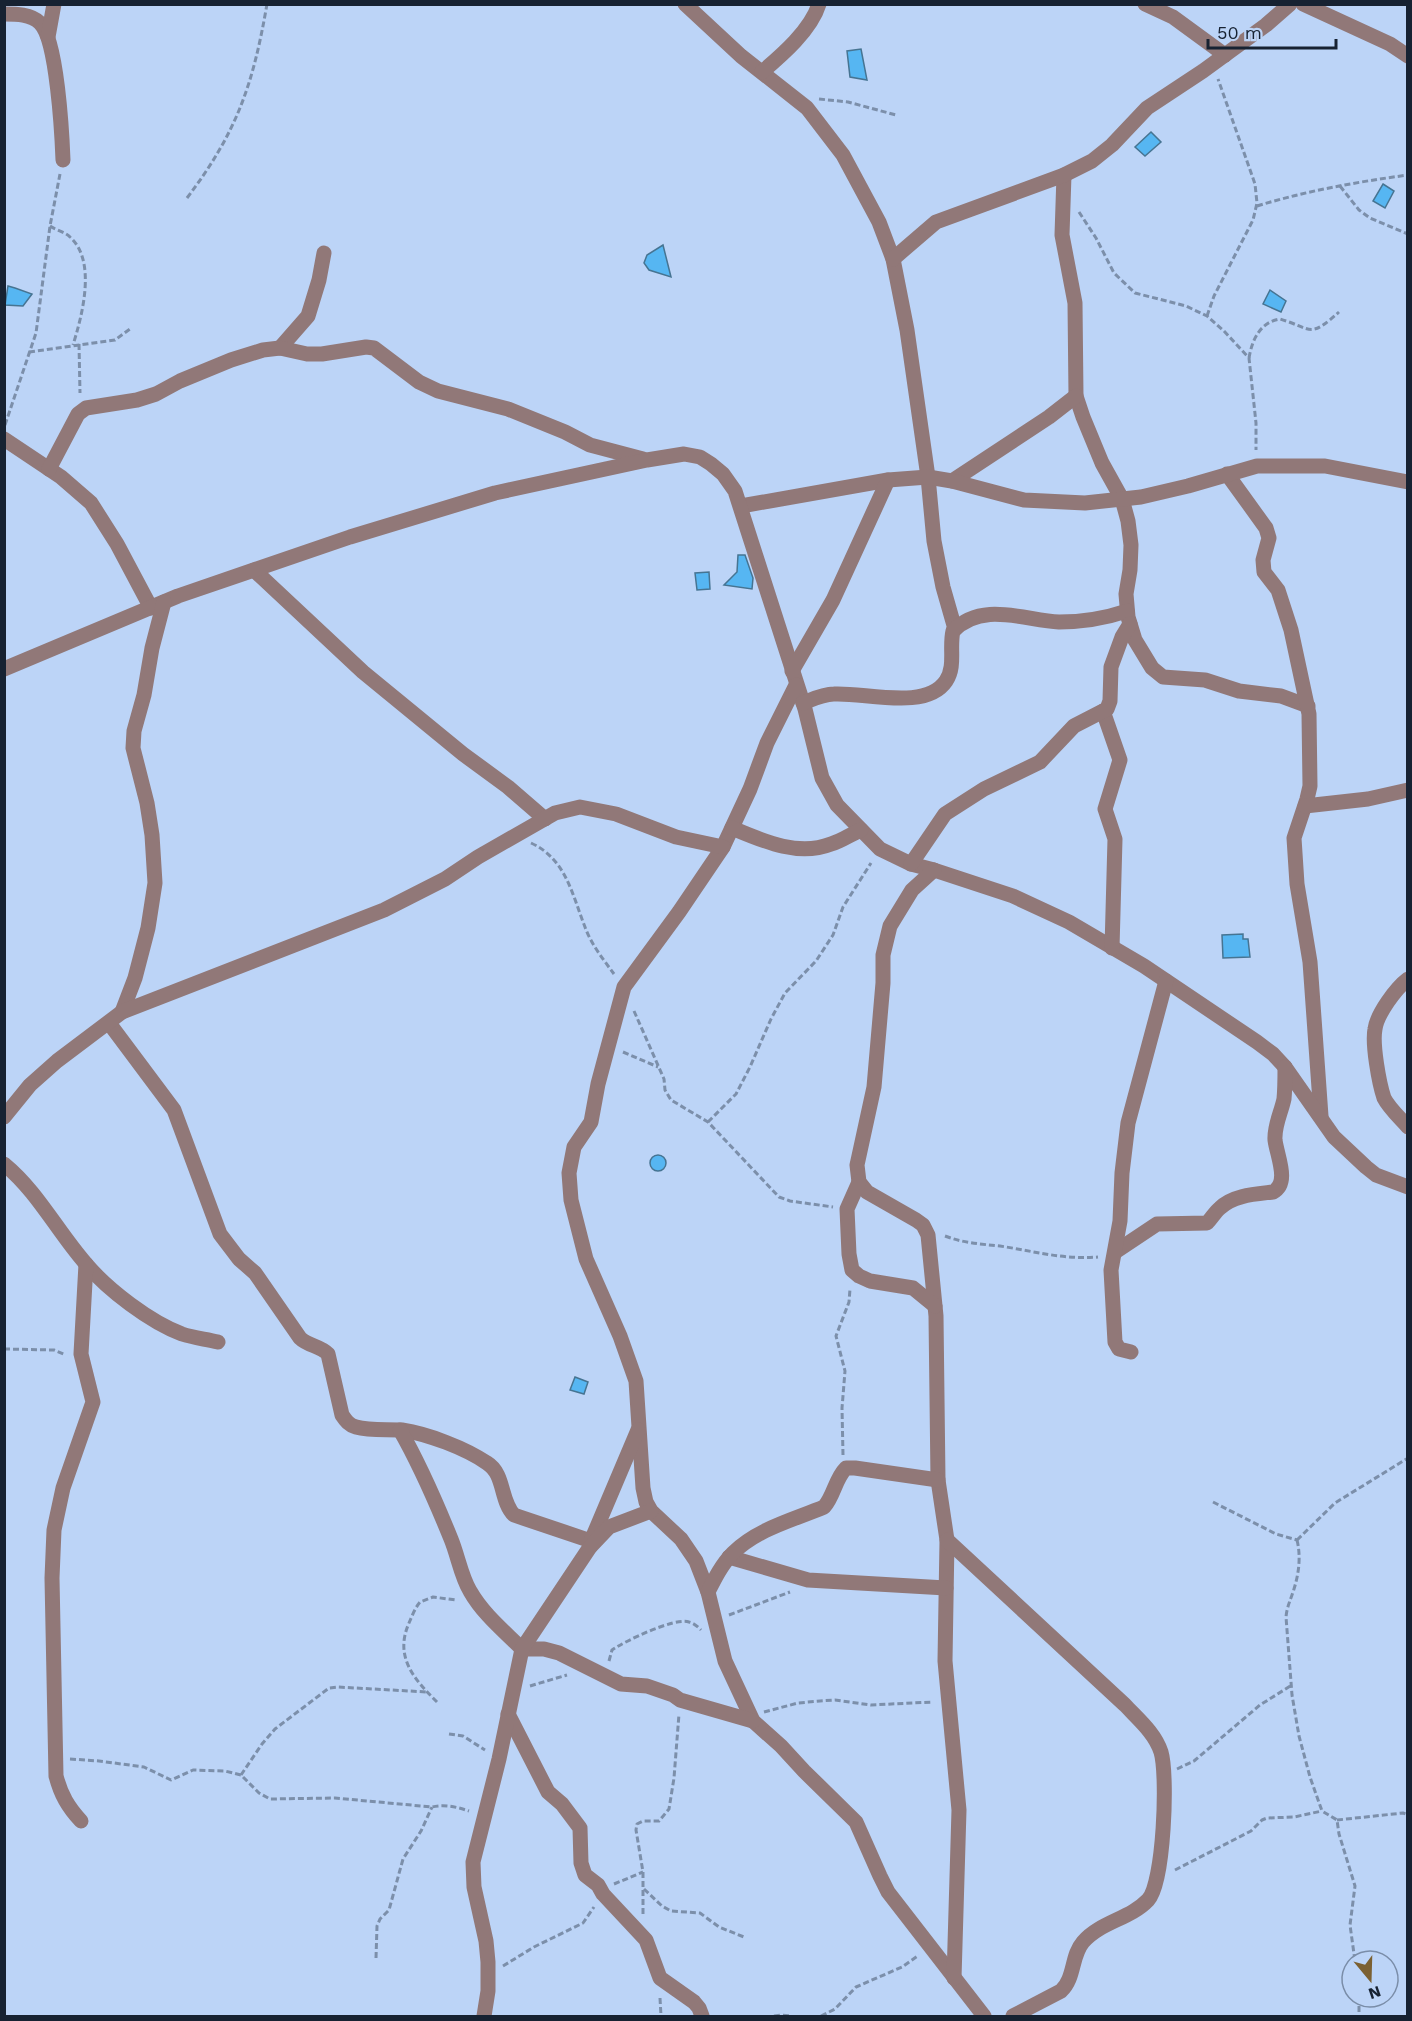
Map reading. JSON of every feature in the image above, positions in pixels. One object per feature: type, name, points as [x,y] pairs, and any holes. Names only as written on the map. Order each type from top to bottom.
[{"type":"street","points":[[48,37],[54,4]]},
{"type":"street","points":[[685,4],[741,56],[807,108],[843,155],[879,222],[893,259],[907,330],[938,562],[955,629]]},
{"type":"street","points":[[762,72],[788,50],[816,13],[819,4]]},
{"type":"street","points":[[1145,4],[1173,17],[1220,58]]},
{"type":"street","points":[[893,259],[936,222],[1065,175],[1092,161],[1112,146],[1147,108],[1266,25],[1290,4]]},
{"type":"street","points":[[1303,4],[1372,36],[1407,56]]},
{"type":"street","points":[[4,14],[22,15],[40,23],[48,37],[61,110],[63,160]]},
{"type":"street","points":[[1065,175],[1062,236],[1075,303],[1076,396],[1102,463],[1122,499],[1128,521],[1131,545],[1126,594],[1135,640],[1152,668],[1163,677],[1205,681],[1239,691],[1281,696],[1308,706]]},
{"type":"street","points":[[280,348],[308,316],[319,280],[324,253]]},
{"type":"street","points":[[49,469],[78,414],[82,411],[101,404],[137,400],[156,394],[180,381],[231,360],[263,350],[280,348],[307,354],[322,354],[374,348],[419,382],[438,391],[508,409],[565,432],[590,445],[647,460]]},
{"type":"street","points":[[952,481],[1049,417],[1076,396]]},
{"type":"street","points":[[4,439],[61,477],[91,503],[157,605],[152,648],[144,695],[134,731],[133,748],[147,803],[155,883],[148,928],[135,978],[122,1012]]},
{"type":"street","points":[[4,669],[157,605],[350,537],[495,494],[647,460],[684,454],[700,457],[723,474],[735,491],[803,703],[822,778],[837,805],[861,830],[880,849],[911,864],[1031,903],[1069,922],[1166,981],[1274,1054],[1286,1067],[1334,1137],[1376,1175],[1407,1187]]},
{"type":"street","points":[[741,506],[888,480],[928,477],[1024,500],[1085,503],[1122,499],[1188,486],[1257,466],[1325,466],[1407,482]]},
{"type":"street","points":[[1227,474],[1266,528],[1269,538],[1263,560],[1264,572],[1276,586],[1291,630],[1308,706],[1310,786],[1294,838],[1297,884],[1310,962],[1321,1119]]},
{"type":"street","points":[[888,480],[794,678],[750,789],[723,847],[680,912],[624,987],[607,1046],[591,1122],[574,1147],[569,1173],[571,1200],[586,1258],[620,1336],[636,1381],[642,1488],[646,1502],[651,1510],[681,1539],[696,1561],[708,1592],[725,1660],[752,1719],[856,1822],[888,1892],[954,1978],[978,2014]]},
{"type":"street","points":[[254,570],[363,672],[545,819]]},
{"type":"street","points":[[803,703],[834,693],[881,697],[920,697],[930,694],[946,681],[952,667],[952,636],[955,629],[969,620],[989,614],[1006,614],[1063,622],[1110,616],[1129,618]]},
{"type":"street","points":[[911,864],[945,814],[984,789],[1040,762],[1074,726],[1107,709],[1110,701],[1111,667],[1129,618]]},
{"type":"street","points":[[1103,711],[1120,760],[1105,809],[1115,839],[1112,948]]},
{"type":"street","points":[[1305,806],[1368,799],[1407,790]]},
{"type":"street","points":[[4,1116],[30,1085],[57,1060],[122,1012],[384,910],[445,879],[478,857],[555,813],[580,807],[616,814],[676,837],[723,847]]},
{"type":"street","points":[[732,828],[761,840],[793,848],[812,849],[832,844],[861,830]]},
{"type":"street","points":[[934,870],[912,890],[890,926],[883,955],[883,983],[874,1087],[857,1165],[859,1182],[847,1209],[852,1270],[870,1281],[913,1288],[921,1292],[935,1306]]},
{"type":"street","points":[[1407,979],[1384,1008],[1375,1028],[1375,1053],[1385,1099],[1407,1127]]},
{"type":"street","points":[[1131,1352],[1119,1348],[1115,1342],[1111,1270],[1120,1221],[1122,1173],[1128,1123],[1166,981]]},
{"type":"street","points":[[109,1023],[174,1110],[219,1234],[226,1246],[255,1273],[300,1338],[306,1343],[325,1350],[328,1354],[342,1415],[346,1421],[359,1428],[400,1430],[433,1438],[474,1456],[491,1466],[497,1475],[508,1508],[514,1515],[591,1544]]},
{"type":"street","points":[[1115,1252],[1157,1224],[1207,1223],[1228,1202],[1239,1197],[1273,1192],[1278,1189],[1282,1173],[1275,1137],[1284,1099],[1286,1067]]},
{"type":"street","points":[[4,1164],[23,1179],[86,1264],[120,1296],[157,1321],[182,1334],[218,1342]]},
{"type":"street","points":[[859,1182],[867,1192],[916,1220],[926,1229],[935,1306],[938,1368],[938,1480],[947,1540],[945,1661],[959,1810],[954,1978]]},
{"type":"street","points":[[81,1821],[60,1792],[56,1776],[52,1578],[54,1530],[63,1488],[93,1402],[83,1365],[81,1340],[86,1264]]},
{"type":"street","points":[[484,2016],[488,1976],[486,1941],[472,1871],[522,1649],[591,1544],[640,1424]]},
{"type":"street","points":[[400,1430],[420,1466],[454,1546],[468,1589],[481,1608],[522,1649],[544,1649],[559,1653],[621,1683],[647,1686],[673,1695],[680,1700],[752,1719]]},
{"type":"street","points":[[708,1592],[720,1569],[743,1543],[824,1507],[846,1468],[855,1467],[938,1480]]},
{"type":"street","points":[[591,1544],[609,1527],[651,1510]]},
{"type":"street","points":[[947,1540],[1125,1705],[1150,1733],[1160,1751],[1164,1773],[1162,1845],[1156,1883],[1150,1899],[1088,1936],[1081,1945],[1071,1977],[1061,1991],[1013,2016]]},
{"type":"street","points":[[729,1557],[808,1580],[946,1588]]},
{"type":"street","points":[[508,1714],[548,1792],[562,1804],[580,1828],[581,1863],[585,1875],[598,1885],[603,1894],[646,1940],[660,1978],[693,2002],[699,2008],[702,2016]]},
{"type":"path","points":[[187,198],[217,156],[234,124],[254,72],[267,4]]},
{"type":"path","points":[[1207,316],[1214,296],[1252,220],[1256,206],[1255,184],[1219,85],[1220,58]]},
{"type":"path","points":[[794,96],[848,102],[896,115]]},
{"type":"path","points":[[4,426],[36,333],[50,226],[63,160]]},
{"type":"path","points":[[1256,206],[1291,195],[1407,175]]},
{"type":"path","points":[[1340,185],[1359,210],[1370,218],[1407,234]]},
{"type":"path","points":[[1064,191],[1096,238],[1114,273],[1135,293],[1186,306],[1207,316],[1249,358]]},
{"type":"path","points":[[50,226],[70,236],[80,250],[83,259],[85,281],[83,306],[73,345]]},
{"type":"path","points":[[1257,466],[1256,423],[1249,358],[1254,338],[1261,329],[1275,320],[1280,319],[1307,330],[1313,330],[1325,324],[1339,312]]},
{"type":"path","points":[[29,352],[115,340],[130,329]]},
{"type":"path","points":[[79,344],[82,411]]},
{"type":"path","points":[[515,836],[538,847],[554,860],[564,873],[593,944],[624,987],[671,1100],[708,1122],[779,1197],[790,1201],[847,1209]]},
{"type":"path","points":[[708,1122],[736,1094],[784,993],[816,961],[839,922],[843,907],[880,849]]},
{"type":"path","points":[[607,1046],[659,1067]]},
{"type":"path","points":[[926,1229],[961,1243],[1000,1246],[1077,1259],[1106,1257],[1115,1252]]},
{"type":"path","points":[[846,1468],[842,1452],[841,1431],[845,1371],[836,1336],[849,1302],[852,1270]]},
{"type":"path","points":[[4,1349],[54,1350],[83,1365]]},
{"type":"path","points":[[1297,1540],[1335,1503],[1407,1458]]},
{"type":"path","points":[[1213,1502],[1276,1534],[1297,1540]]},
{"type":"path","points":[[1297,1540],[1300,1552],[1299,1566],[1286,1617],[1292,1685],[1299,1736],[1322,1811],[1338,1820],[1403,1813],[1407,1815]]},
{"type":"path","points":[[716,1620],[797,1589],[808,1580]]},
{"type":"path","points":[[437,1702],[406,1663],[402,1648],[406,1630],[416,1606],[433,1597],[449,1598],[481,1608]]},
{"type":"path","points":[[513,1690],[608,1664],[612,1650],[622,1643],[676,1621],[692,1622],[723,1649]]},
{"type":"path","points":[[1164,1773],[1194,1761],[1260,1705],[1292,1685]]},
{"type":"path","points":[[241,1775],[262,1743],[275,1729],[328,1688],[427,1692]]},
{"type":"path","points":[[646,1940],[642,1907],[643,1872],[636,1830],[637,1824],[643,1821],[659,1821],[669,1809],[674,1778],[680,1700]]},
{"type":"path","points":[[752,1719],[798,1703],[835,1700],[871,1705],[949,1701]]},
{"type":"path","points":[[448,1734],[463,1736],[499,1759]]},
{"type":"path","points":[[56,1759],[99,1761],[144,1767],[171,1780],[200,1768],[225,1771],[241,1775],[259,1793],[270,1799],[335,1798],[432,1807],[440,1805],[457,1807],[484,1818]]},
{"type":"path","points":[[376,1958],[380,1919],[389,1910],[403,1859],[432,1807]]},
{"type":"path","points":[[1156,1883],[1182,1866],[1251,1832],[1262,1820],[1322,1811]]},
{"type":"path","points":[[1338,1820],[1339,1834],[1354,1886],[1350,1925],[1353,1949]]},
{"type":"path","points":[[488,1976],[534,1947],[583,1923],[603,1894],[613,1885],[643,1872]]},
{"type":"path","points":[[644,1888],[662,1906],[671,1911],[700,1913],[719,1927],[744,1937]]},
{"type":"path","points":[[821,2016],[835,2009],[856,1987],[902,1967],[931,1947]]},
{"type":"path","points":[[660,2010],[666,2016]]},
{"type":"path","points":[[774,2016],[791,2016]]},
{"type":"building","points":[[861,49],[867,80],[850,77],[847,51]]},
{"type":"building","points":[[1151,132],[1161,142],[1145,156],[1135,147]]},
{"type":"building","points":[[1383,184],[1394,191],[1385,208],[1373,201]]},
{"type":"building","points":[[663,245],[671,277],[649,270],[644,263],[647,255]]},
{"type":"building","points":[[8,286],[32,294],[23,306],[5,305]]},
{"type":"building","points":[[1270,290],[1286,301],[1281,312],[1263,304]]},
{"type":"building","points":[[738,555],[745,555],[753,578],[752,589],[724,585],[737,572]]},
{"type":"building","points":[[709,572],[710,589],[697,590],[695,573]]},
{"type":"building","points":[[1243,934],[1243,939],[1248,939],[1250,957],[1223,958],[1222,935]]},
{"type":"building","points":[[658,1155],[664,1157],[666,1163],[664,1169],[658,1171],[652,1169],[650,1163],[652,1157]]},
{"type":"building","points":[[575,1377],[588,1382],[584,1394],[570,1390]]}]
